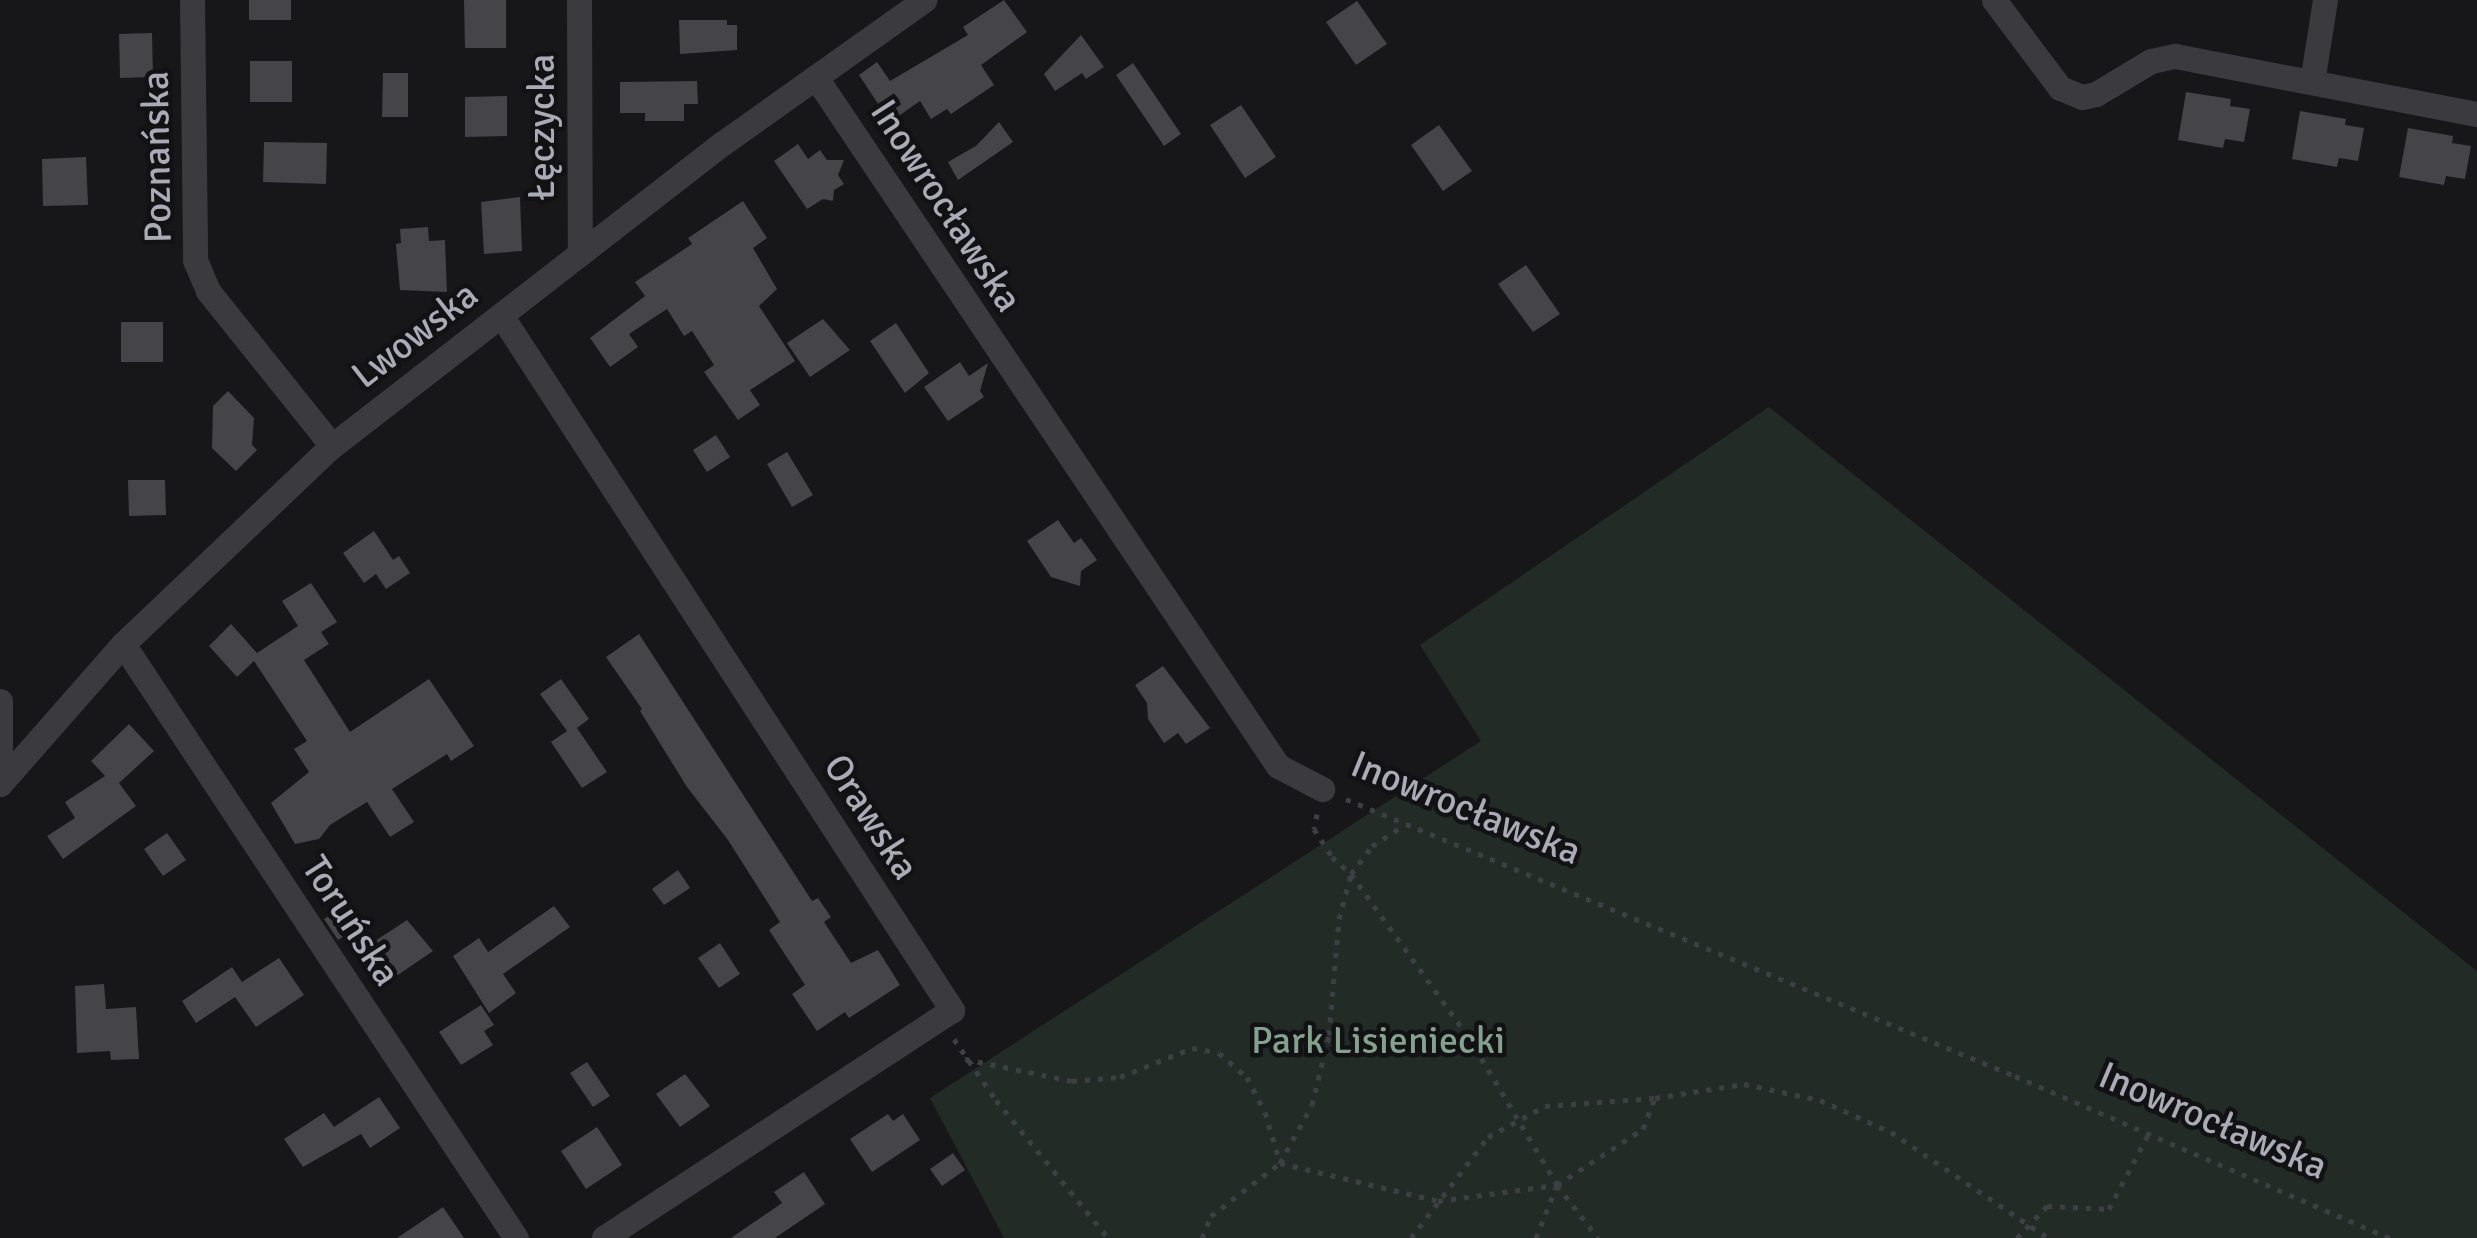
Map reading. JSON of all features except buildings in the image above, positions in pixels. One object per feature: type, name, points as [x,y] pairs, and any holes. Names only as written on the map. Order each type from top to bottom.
[{"type":"street","name":"Poznańska","points":[[192,0],[196,260],[208,291],[332,446]]},
{"type":"street","name":"Łęczycka","points":[[579,0],[580,254]]},
{"type":"street","name":"Lwowska","points":[[0,784],[123,644],[332,446],[722,143],[924,0]]},
{"type":"street","points":[[1994,0],[2060,88],[2082,97],[2096,94],[2151,61],[2175,56],[2477,114]]},
{"type":"street","points":[[2312,82],[2325,0]]},
{"type":"street","name":"Inowrocławska","points":[[816,79],[1278,766],[1322,789]]},
{"type":"street","name":"Orawska","points":[[501,316],[952,1010],[941,1017]]},
{"type":"street","name":"Toruńska","points":[[123,644],[516,1238]]},
{"type":"street","points":[[0,701],[0,784]]},
{"type":"street","points":[[604,1238],[941,1017]]},
{"type":"path","name":"Inowrocławska","points":[[1322,789],[1632,915],[2389,1238]]},
{"type":"path","points":[[1322,789],[1314,829],[1332,857],[1352,874],[1468,1036],[1558,1185],[1598,1238]]},
{"type":"path","points":[[1202,1238],[1211,1216],[1280,1163],[1312,1106],[1328,1034],[1339,918],[1352,874],[1372,846],[1404,825]]},
{"type":"path","points":[[941,1017],[965,1059],[1108,1238]]},
{"type":"path","points":[[965,1059],[1072,1081],[1120,1077],[1192,1048],[1219,1053],[1247,1077],[1264,1112],[1280,1163]]},
{"type":"path","points":[[1411,1238],[1488,1137],[1544,1106],[1655,1098],[1744,1084],[1820,1100],[1891,1132],[2048,1238]]},
{"type":"path","points":[[1280,1163],[1438,1200],[1558,1185],[1643,1129],[1655,1098]]},
{"type":"path","points":[[2017,1238],[2026,1224],[2048,1206],[2109,1209],[2148,1135]]},
{"type":"path","points":[[1536,1238],[1558,1185]]},
{"type":"green space","name":"Park Lisieniecki","points":[[1769,407],[2477,971],[2477,1238],[1004,1238],[930,1098],[1481,741],[1420,645]]}]
